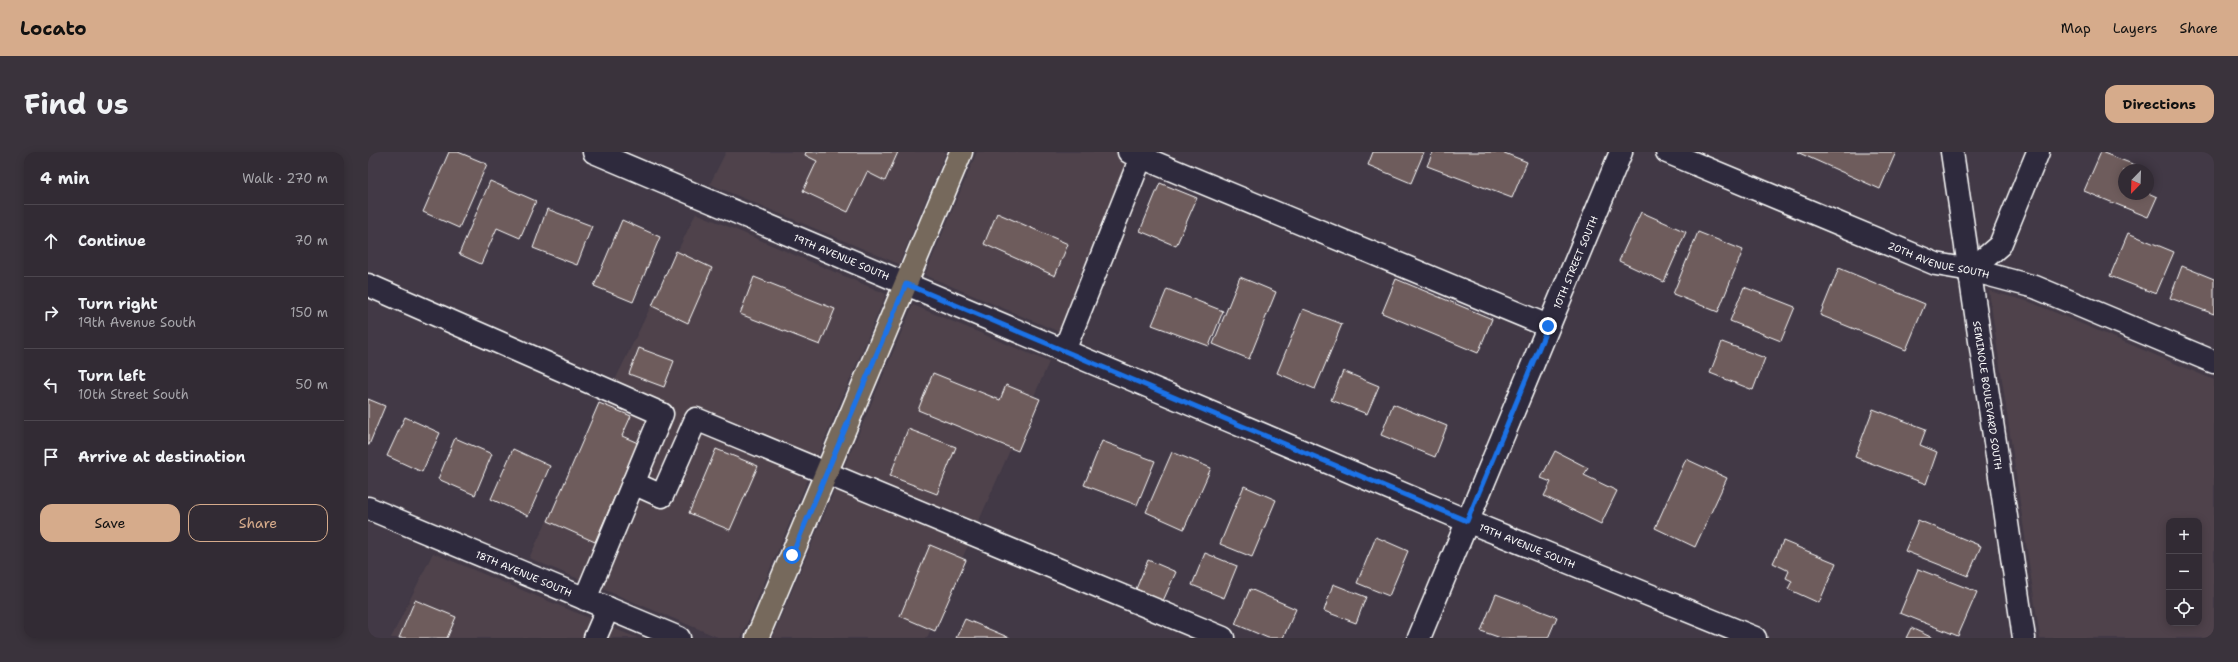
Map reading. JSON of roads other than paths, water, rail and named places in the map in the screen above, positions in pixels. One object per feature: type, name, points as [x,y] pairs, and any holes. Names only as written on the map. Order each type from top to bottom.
[{"type":"main road","points":[[757,638],[961,152]]},
{"type":"street","name":"19TH AVENUE SOUTH","points":[[594,152],[1467,521],[1755,638]]},
{"type":"street","name":"10TH STREET SOUTH","points":[[1419,638],[1621,152]]},
{"type":"street","name":"20TH AVENUE SOUTH","points":[[1667,152],[1936,264],[1971,270],[2035,287],[2214,362]]},
{"type":"street","name":"SEMINOLE BOULEVARD SOUTH","points":[[1952,152],[1971,270],[2024,638]]},
{"type":"street","points":[[1971,270],[2000,245],[2038,152]]},
{"type":"street","points":[[1064,351],[1139,154],[1548,326]]},
{"type":"street","points":[[368,285],[662,414],[585,599]]},
{"type":"street","points":[[633,484],[662,496],[696,419],[1223,638]]},
{"type":"street","name":"18TH AVENUE SOUTH","points":[[368,508],[679,638]]},
{"type":"street","points":[[595,638],[608,608]]}]
